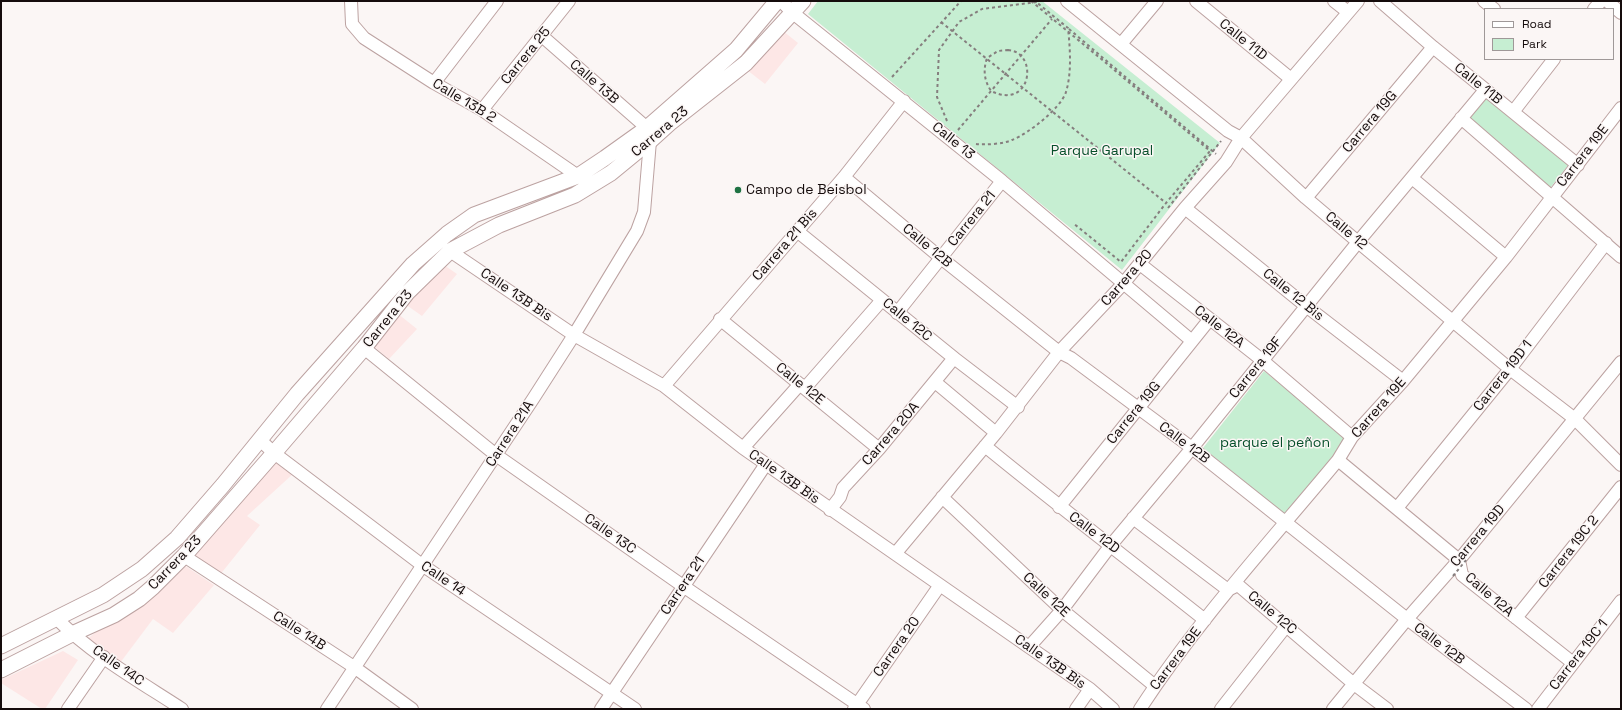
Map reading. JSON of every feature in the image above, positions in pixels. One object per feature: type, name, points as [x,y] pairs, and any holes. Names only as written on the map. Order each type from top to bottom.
[{"type":"main road","name":"Carrera 23","points":[[1,670],[72,634],[114,615],[153,587],[184,556],[364,348],[407,293],[450,251],[500,225],[575,196],[610,173],[736,50],[776,1]]},
{"type":"main road","name":"Carrera 23","points":[[1,646],[103,596],[142,568],[177,538],[412,264],[447,234],[474,215],[578,176],[671,122],[746,64],[803,1]]},
{"type":"street","name":"Calle 13B 2","points":[[351,1],[352,24],[364,38],[434,83],[482,110],[578,176]]},
{"type":"street","points":[[434,83],[497,1]]},
{"type":"street","name":"Carrera 25","points":[[482,110],[569,1]]},
{"type":"street","name":"Calle 13","points":[[781,1],[793,13],[1002,181],[1192,341]]},
{"type":"street","name":"Calle 12","points":[[1067,1],[1228,131],[1240,138],[1306,198],[1358,242],[1510,369],[1575,419],[1621,465]]},
{"type":"street","points":[[1121,44],[1157,1]]},
{"type":"street","name":"Calle 11D","points":[[1196,1],[1291,79]]},
{"type":"street","points":[[1334,1],[1348,12]]},
{"type":"street","name":"Carrera 20","points":[[895,554],[1018,407],[1059,352],[1123,284],[1185,208],[1226,162],[1240,138],[1358,1]]},
{"type":"street","name":"Calle 11B","points":[[1380,1],[1433,47],[1578,165]]},
{"type":"street","points":[[1484,1],[1493,8]]},
{"type":"street","points":[[1607,1],[1621,14]]},
{"type":"street","name":"Calle 13B","points":[[542,36],[649,135]]},
{"type":"street","name":"Carrera 19G","points":[[1306,198],[1433,47]]},
{"type":"street","points":[[1513,112],[1552,60]]},
{"type":"street","name":"Carrera 19F","points":[[1029,647],[1062,610],[1111,545],[1192,448],[1358,242],[1485,90]]},
{"type":"street","name":"Carrera 21 Bis","points":[[664,386],[720,319],[844,177],[904,101]]},
{"type":"street","name":"Carrera 19E","points":[[1140,709],[1155,686],[1228,590],[1286,524],[1338,460],[1352,437],[1403,381],[1454,321],[1506,257],[1621,108]]},
{"type":"street","points":[[1461,118],[1621,257]]},
{"type":"street","name":"Carrera 21A","points":[[327,709],[574,335],[637,231],[644,212],[649,135]]},
{"type":"street","name":"Calle 12B","points":[[844,177],[941,258],[1059,352],[1071,358],[1192,448],[1407,619],[1526,709]]},
{"type":"street","points":[[1412,178],[1506,257]]},
{"type":"street","name":"Carrera 21","points":[[897,313],[1002,181]]},
{"type":"street","name":"Calle 12 Bis","points":[[1185,208],[1306,306],[1403,381]]},
{"type":"street","name":"Calle 12C","points":[[797,231],[897,313],[1018,407]]},
{"type":"street","name":"Carrera 19D 1","points":[[1397,508],[1510,369],[1606,243]]},
{"type":"street","name":"Calle 13B Bis","points":[[450,251],[574,335],[664,386],[743,448],[830,510],[1090,689],[1113,709]]},
{"type":"street","name":"Calle 12A","points":[[1140,264],[1209,320],[1262,360],[1352,437]]},
{"type":"street","points":[[743,448],[882,300]]},
{"type":"street","name":"Calle 12E","points":[[720,319],[879,448]]},
{"type":"street","name":"Carrera 19G","points":[[1059,507],[1209,320]]},
{"type":"street","name":"Calle 13C","points":[[364,348],[496,455],[859,708]]},
{"type":"street","name":"Carrera 20A","points":[[830,510],[840,498],[843,488],[879,448],[954,358]]},
{"type":"street","name":"Carrera 19D","points":[[1333,709],[1407,619],[1463,560],[1621,362]]},
{"type":"street","points":[[935,382],[996,433]]},
{"type":"street","name":"Calle 14","points":[[260,440],[422,566],[635,709]]},
{"type":"street","name":"Calle 12D","points":[[985,446],[1059,507],[1111,545],[1204,620]]},
{"type":"street","name":"Calle 12A","points":[[1338,460],[1463,560],[1462,575],[1573,663]]},
{"type":"street","name":"Carrera 21","points":[[600,709],[766,464]]},
{"type":"street","name":"Carrera 19C 2","points":[[1516,618],[1621,486]]},
{"type":"street","name":"Calle 12E","points":[[942,497],[1062,610],[1155,686]]},
{"type":"street","name":"Calle 12C","points":[[1133,518],[1135,522],[1228,590],[1238,585],[1287,625],[1354,684],[1387,709]]},
{"type":"street","name":"Calle 14B","points":[[184,556],[354,667],[412,709]]},
{"type":"street","name":"Carrera 20","points":[[859,708],[940,585]]},
{"type":"street","name":"Carrera 19C 1","points":[[1538,709],[1621,601]]},
{"type":"street","name":"Calle 14C","points":[[57,618],[72,634],[182,709]]},
{"type":"street","points":[[1220,709],[1287,625]]},
{"type":"street","points":[[68,709],[104,657]]},
{"type":"street","points":[[1076,709],[1090,689]]},
{"type":"path","points":[[898,81],[892,76],[961,1]]},
{"type":"path","points":[[1034,2],[1210,151],[1166,203],[1121,262],[1069,220]]},
{"type":"path","points":[[944,118],[948,123],[937,97],[939,50],[952,31],[959,22],[982,9],[1034,2],[1068,28],[1226,162]]},
{"type":"path","points":[[958,130],[1052,18]]},
{"type":"path","points":[[941,22],[1166,203]]},
{"type":"path","points":[[980,148],[974,143],[982,145],[1012,141],[1032,129],[1052,111],[1066,93],[1070,65],[1068,28]]},
{"type":"path","points":[[1008,50],[1012,50],[1021,55],[1026,62],[1027,69],[1027,80],[1023,88],[1017,93],[1006,96],[991,90],[984,77],[987,58],[998,51],[1008,50]]},
{"type":"path","points":[[953,126],[963,134]]},
{"type":"path","points":[[954,129],[959,134]]},
{"type":"path","points":[[1165,211],[1228,131]]},
{"type":"path","points":[[1122,266],[1141,242]]},
{"type":"path","points":[[1453,576],[1463,560]]},
{"type":"shaded area","points":[[783,31],[798,43],[765,84],[747,70]]},
{"type":"shaded area","points":[[444,265],[457,274],[422,316],[405,304]]},
{"type":"shaded area","points":[[397,313],[417,329],[389,359],[371,344]]},
{"type":"shaded area","points":[[273,458],[294,473],[247,516],[260,525],[219,576],[187,555]]},
{"type":"shaded area","points":[[181,563],[214,585],[173,633],[153,619],[120,663],[86,640]]},
{"type":"shaded area","points":[[63,651],[78,660],[45,709],[42,709],[1,683],[1,680]]},
{"type":"green space","name":"Parque Garupal","points":[[818,1],[1042,1],[1220,143],[1122,270],[808,14]]},
{"type":"green space","points":[[1484,91],[1570,163],[1546,193],[1459,120]]},
{"type":"green space","name":"parque el peñon","points":[[1264,371],[1347,438],[1286,515],[1203,448]]},
{"type":"place","name":"Campo de Beisbol","points":[[738,190]]}]
